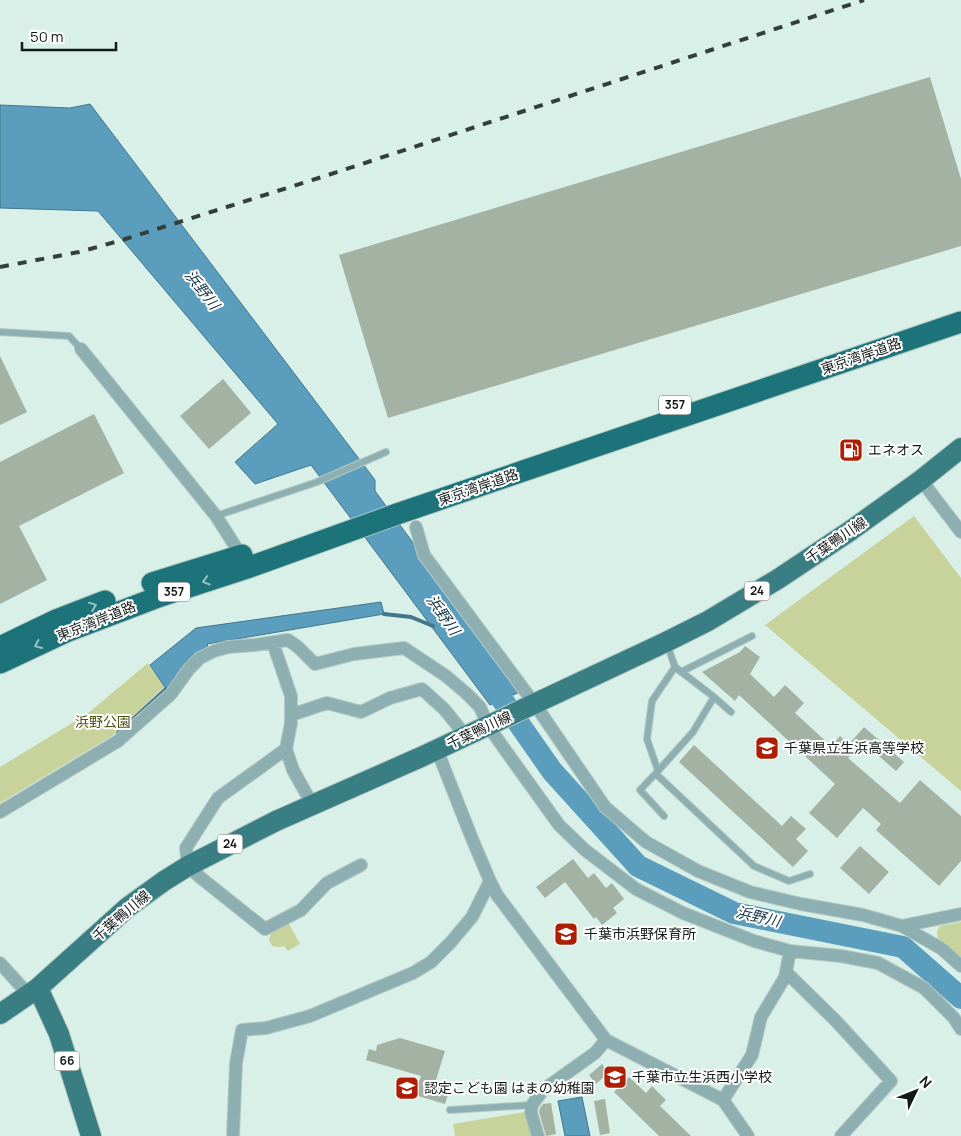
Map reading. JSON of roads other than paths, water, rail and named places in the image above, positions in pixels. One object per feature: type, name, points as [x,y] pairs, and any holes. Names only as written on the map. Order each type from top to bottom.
[{"type":"highway","name":"東京湾岸道路","points":[[394,509],[961,307]]},
{"type":"highway","name":"東京湾岸道路","points":[[0,663],[94,620],[161,596],[244,562],[347,525],[961,322]]},
{"type":"highway","name":"東京湾岸道路","points":[[0,646],[79,610],[152,583],[244,562]]},
{"type":"main road","name":"千葉鴨川線","points":[[0,1014],[34,991],[128,907],[188,866],[312,804],[437,750],[708,621],[778,579],[850,531],[921,480],[961,448]]},
{"type":"main road","name":"66","points":[[34,991],[59,1034],[91,1136]]},
{"type":"street","points":[[81,349],[216,516],[244,562]]},
{"type":"street","points":[[921,480],[961,532]]},
{"type":"street","points":[[416,527],[424,555],[534,704],[605,807],[646,842],[698,871],[750,892],[801,904],[863,915],[902,926],[942,949],[961,966]]},
{"type":"street","points":[[0,812],[118,741],[171,694],[189,669],[200,658],[214,651],[288,640],[315,664],[354,654],[404,648],[446,676],[480,707],[489,725],[559,825],[585,850],[636,889],[683,913],[754,941],[790,951],[841,956],[878,964],[924,988],[954,1018],[961,1029]]},
{"type":"street","points":[[273,643],[291,696],[291,723],[286,749],[293,770],[312,804]]},
{"type":"street","points":[[291,715],[327,703],[360,712],[390,698],[422,689],[444,709],[466,736]]},
{"type":"street","points":[[286,749],[218,798],[186,848],[188,866],[265,929],[301,910],[327,883],[361,865]]},
{"type":"street","points":[[437,750],[497,894],[606,1040],[722,1100],[748,1136]]},
{"type":"street","points":[[233,1136],[236,1062],[242,1030],[266,1028],[310,1016],[413,973],[431,962],[472,917],[490,881]]},
{"type":"street","points":[[902,926],[961,914]]},
{"type":"street","points":[[722,1100],[752,1055],[761,1018],[785,977],[790,951]]},
{"type":"street","points":[[0,963],[34,991]]},
{"type":"street","points":[[786,972],[836,1021],[891,1081],[841,1136]]},
{"type":"street","points":[[538,1136],[531,1113],[532,1105],[543,1090],[595,1053],[606,1040]]},
{"type":"lane","points":[[0,332],[69,336],[81,349]]},
{"type":"lane","points":[[216,516],[317,482],[386,452]]},
{"type":"lane","points":[[681,672],[752,636]]},
{"type":"lane","points":[[666,642],[675,667],[731,712]]},
{"type":"lane","points":[[675,667],[652,701],[647,739],[657,772],[754,866],[789,881],[810,874]]},
{"type":"lane","points":[[664,816],[640,790],[693,732],[714,697]]},
{"type":"lane","points":[[450,1110],[532,1105]]},
{"type":"water","points":[[90,104],[375,480],[375,491],[522,691],[490,705],[311,465],[255,484],[235,462],[278,424],[98,211],[0,208],[0,105],[70,108]]},
{"type":"water","points":[[381,602],[384,614],[207,644],[208,647],[196,653],[190,659],[166,689],[150,665],[196,628]]},
{"type":"water","points":[[582,1097],[590,1136],[565,1136],[558,1101]]},
{"type":"waterway","points":[[384,614],[411,617],[433,626]]},
{"type":"waterway","name":"浜野川","points":[[485,675],[552,771],[638,866],[734,913],[903,947],[961,998]]},
{"type":"waterway","points":[[118,733],[166,689]]},
{"type":"railway","points":[[0,267],[79,252],[119,241],[325,176],[864,0]]},
{"type":"place","name":"エネオス","points":[[851,450]]},
{"type":"place","name":"千葉県立生浜高等学校","points":[[767,748]]},
{"type":"place","name":"千葉市浜野保育所","points":[[566,934]]},
{"type":"place","name":"千葉市立生浜西小学校","points":[[615,1077]]},
{"type":"place","name":"認定こども園 はまの幼稚園","points":[[407,1088]]},
{"type":"park label","name":"浜野公園","points":[[103,722]]}]
